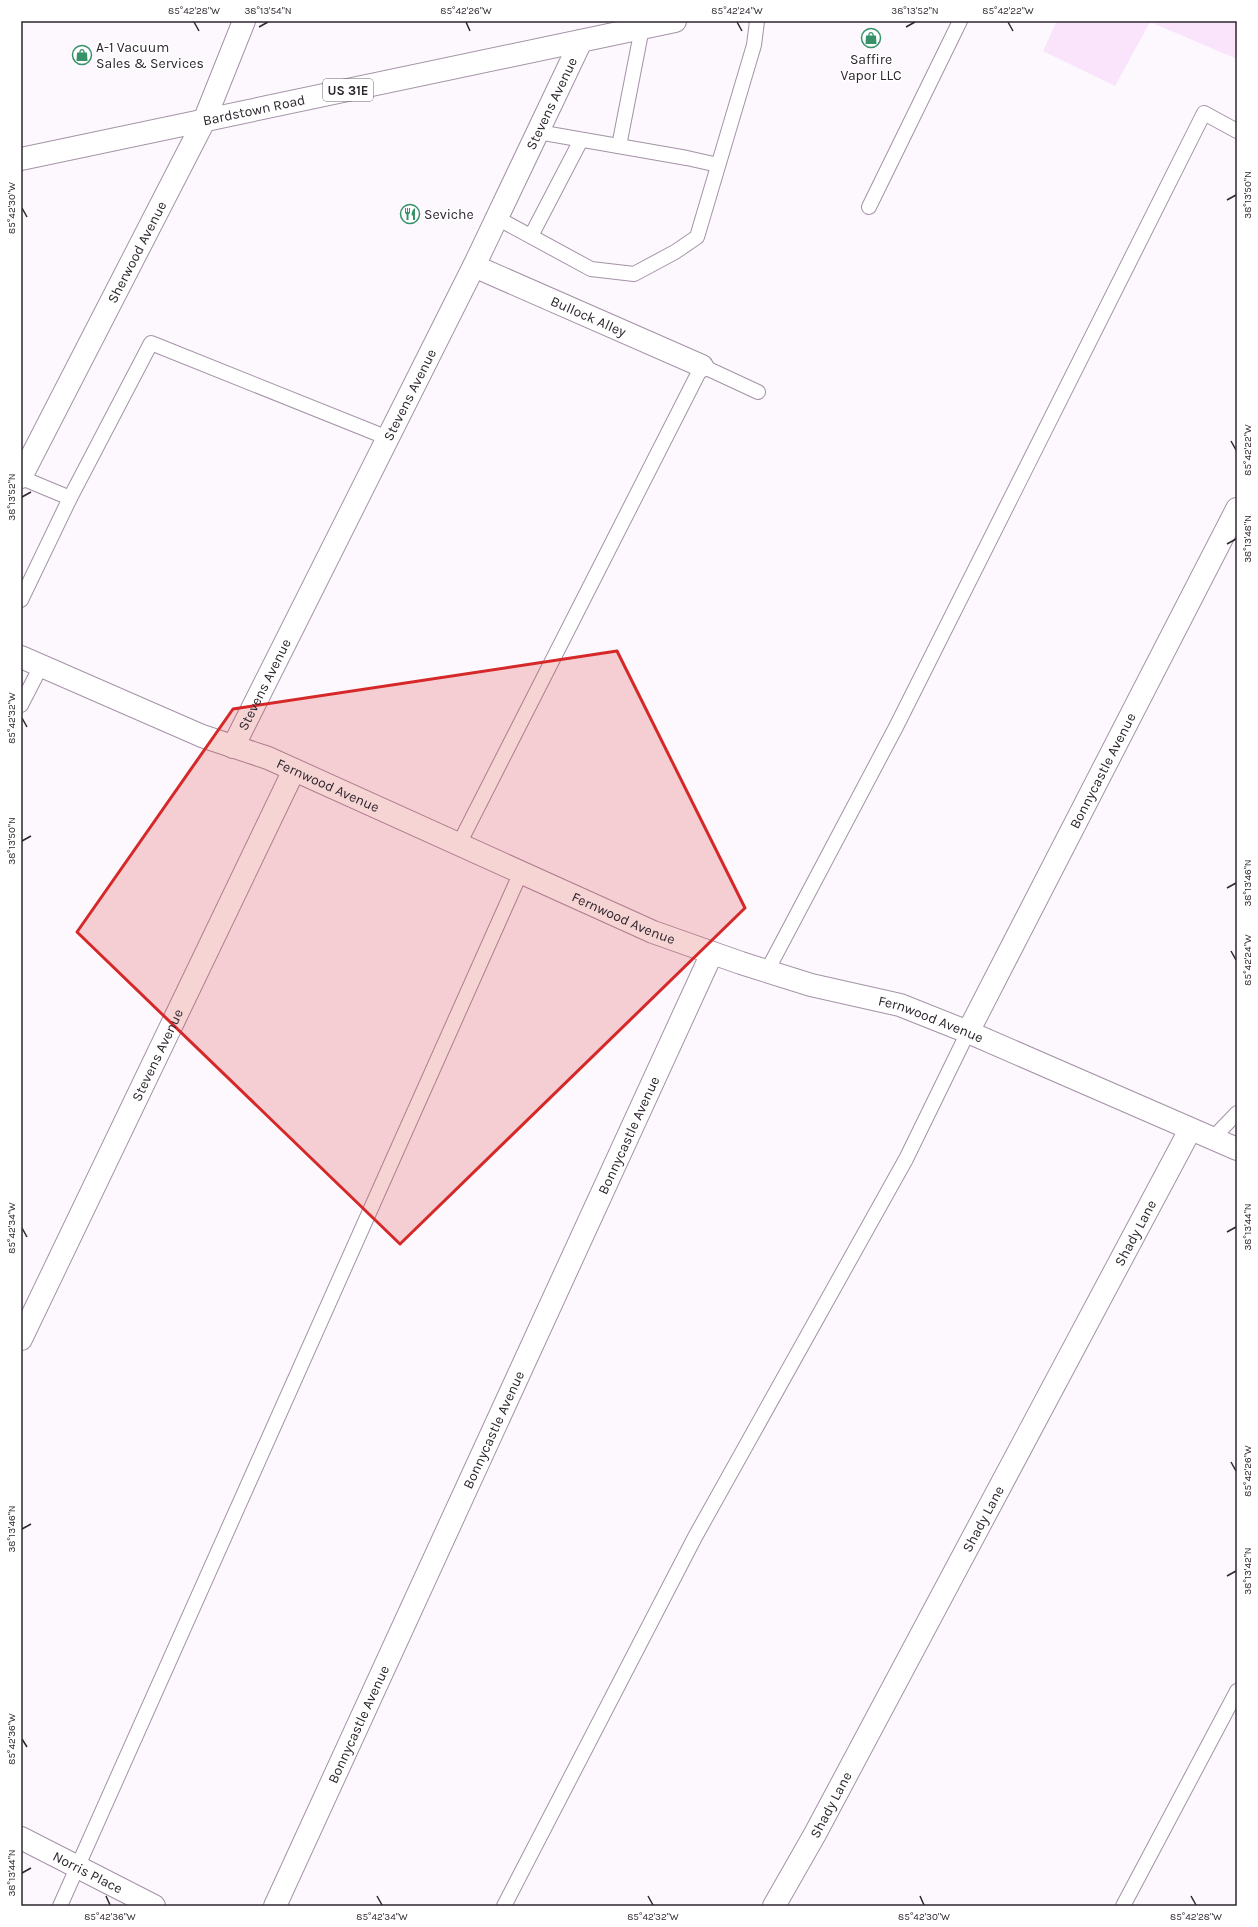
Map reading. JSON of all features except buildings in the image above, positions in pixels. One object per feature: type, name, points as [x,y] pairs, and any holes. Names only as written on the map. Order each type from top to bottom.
[{"type":"street","name":"Sherwood Avenue","points":[[22,477],[204,121],[244,21]]},
{"type":"street","name":"Bardstown Road","points":[[21,159],[581,41],[617,27],[642,28],[675,21]]},
{"type":"street","name":"Stevens Avenue","points":[[233,747],[474,266],[581,41]]},
{"type":"street","name":"Bullock Alley","points":[[474,266],[702,366]]},
{"type":"street","name":"Bonnycastle Avenue","points":[[968,1032],[1237,508]]},
{"type":"street","name":"Fernwood Avenue","points":[[21,657],[202,736],[268,758],[653,932],[767,971],[811,984],[900,1005],[968,1032],[1237,1150]]},
{"type":"street","name":"Stevens Avenue","points":[[21,1339],[294,770]]},
{"type":"street","name":"Bonnycastle Avenue","points":[[274,1906],[712,953]]},
{"type":"street","name":"Shady Lane","points":[[774,1906],[815,1834],[1190,1130]]},
{"type":"street","name":"Norris Place","points":[[21,1838],[154,1906]]},
{"type":"lane","points":[[497,218],[591,269],[634,274],[675,252],[697,237],[754,45],[757,21]]},
{"type":"lane","points":[[869,207],[960,21]]},
{"type":"lane","points":[[619,146],[642,28]]},
{"type":"lane","points":[[767,971],[896,727],[1204,113],[1237,131]]},
{"type":"lane","points":[[538,132],[687,158],[718,165]]},
{"type":"lane","points":[[531,236],[581,140]]},
{"type":"lane","points":[[21,600],[70,498],[151,343],[388,438]]},
{"type":"lane","points":[[459,844],[702,366],[758,392]]},
{"type":"lane","points":[[22,477],[70,498]]},
{"type":"lane","points":[[21,705],[41,666]]},
{"type":"lane","points":[[60,1906],[521,872]]},
{"type":"lane","points":[[504,1906],[695,1537],[906,1159],[968,1032]]},
{"type":"lane","points":[[1212,1139],[1237,1113]]},
{"type":"lane","points":[[1123,1906],[1237,1692]]},
{"type":"highlighted area","points":[[617,651],[745,908],[400,1244],[77,932],[233,709]]},
{"type":"shaded area","points":[[1057,21],[1237,21],[1237,59],[1150,22],[1115,86],[1043,51]]},
{"type":"place","name":"Saffire Vapor LLC","points":[[871,38]]},
{"type":"place","name":"A-1 Vacuum Sales & Services","points":[[82,55]]},
{"type":"place","name":"Seviche","points":[[410,214]]}]
